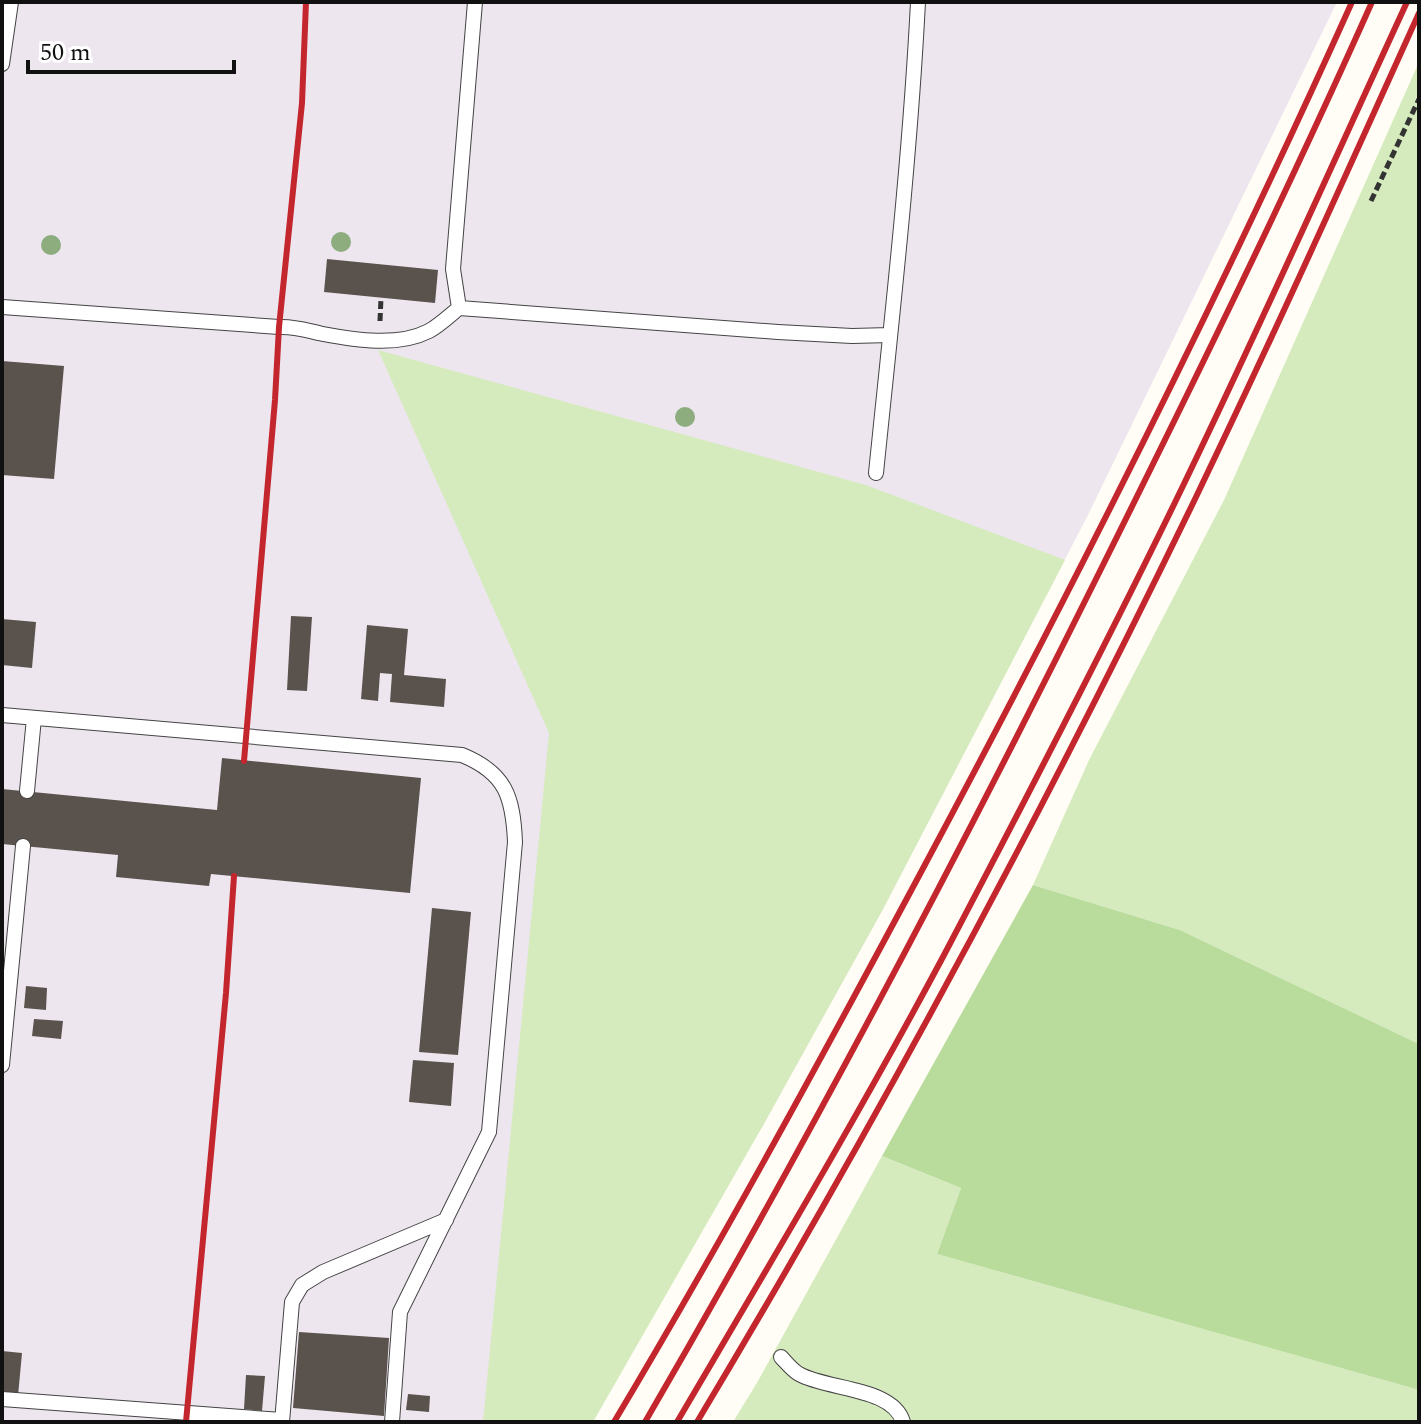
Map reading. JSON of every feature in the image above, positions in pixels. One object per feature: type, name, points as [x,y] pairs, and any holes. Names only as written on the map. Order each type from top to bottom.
[{"type":"lane","points":[[2,64],[11,2]]},
{"type":"lane","points":[[459,308],[453,269],[475,2]]},
{"type":"lane","points":[[876,473],[918,2]]},
{"type":"lane","points":[[2,307],[294,327],[378,341],[403,339],[428,331],[459,308],[778,332],[890,335]]},
{"type":"lane","points":[[2,715],[462,755],[481,763],[498,779],[514,818],[515,842],[489,1132],[400,1312],[392,1422]]},
{"type":"lane","points":[[27,791],[34,718]]},
{"type":"lane","points":[[2,1065],[23,846]]},
{"type":"lane","points":[[2,1399],[282,1421],[292,1302],[302,1285],[323,1272],[446,1220]]},
{"type":"lane","points":[[781,1357],[797,1373],[885,1399],[900,1413],[903,1422]]},
{"type":"path","points":[[1371,201],[1419,99]]},
{"type":"shaded area","points":[[2,2],[1337,2],[1088,515],[882,911],[761,1129],[565,1422],[2,1422]]},
{"type":"green space","points":[[1419,62],[1419,1044],[1180,930],[1033,885],[1089,760],[1224,500]]},
{"type":"green space","points":[[378,350],[866,485],[1065,560],[882,911],[593,1422],[483,1422],[549,733]]},
{"type":"green space","points":[[1033,885],[1180,930],[1419,1044],[1419,1390],[937,1254],[961,1188],[882,1156]]},
{"type":"green space","points":[[882,1156],[961,1188],[937,1254],[1419,1390],[1419,1422],[733,1422]]},
{"type":"building","points":[[327,259],[438,270],[435,303],[324,292]]},
{"type":"building","points":[[2,361],[64,366],[54,479],[2,475]]},
{"type":"building","points":[[291,616],[312,617],[307,691],[287,690]]},
{"type":"building","points":[[2,619],[36,622],[32,668],[2,665]]},
{"type":"building","points":[[367,625],[408,629],[404,675],[446,679],[444,707],[390,702],[392,674],[380,673],[378,701],[361,699]]},
{"type":"building","points":[[222,758],[421,778],[410,893],[211,874],[209,886],[116,877],[118,855],[2,844],[2,789],[217,810]]},
{"type":"building","points":[[432,908],[471,912],[458,1055],[419,1052]]},
{"type":"building","points":[[26,986],[47,988],[46,1010],[24,1008]]},
{"type":"building","points":[[34,1019],[63,1021],[61,1039],[32,1036]]},
{"type":"building","points":[[413,1060],[454,1063],[451,1106],[409,1102]]},
{"type":"building","points":[[299,1332],[389,1338],[384,1416],[293,1408]]},
{"type":"building","points":[[2,1351],[22,1353],[18,1396],[2,1394]]},
{"type":"building","points":[[246,1375],[265,1376],[262,1411],[244,1409]]},
{"type":"building","points":[[408,1394],[430,1396],[429,1412],[406,1410]]},
{"type":"railway","points":[[244,761],[279,327],[302,103],[306,2]]},
{"type":"railway","points":[[614,1422],[808,1081],[1033,659],[1197,333],[1352,2]]},
{"type":"railway","points":[[645,1422],[822,1108],[990,788],[1204,360],[1372,2]]},
{"type":"railway","points":[[677,1422],[880,1073],[1064,724],[1210,429],[1407,2]]},
{"type":"railway","points":[[697,1422],[894,1081],[1079,733],[1225,437],[1419,13]]},
{"type":"railway","points":[[186,1422],[234,876]]}]
